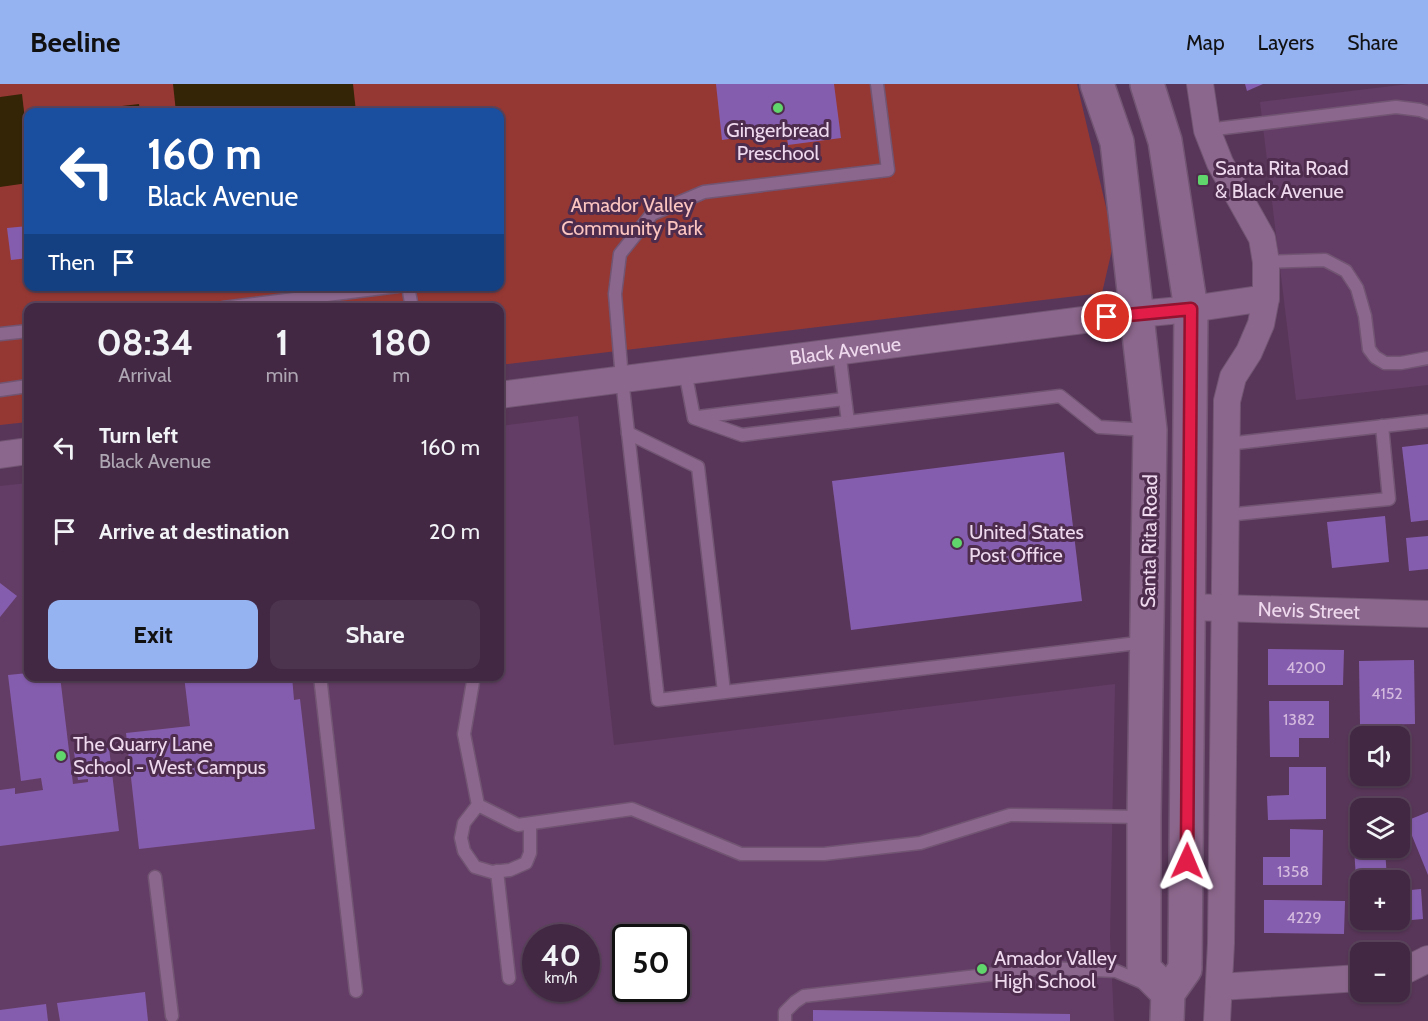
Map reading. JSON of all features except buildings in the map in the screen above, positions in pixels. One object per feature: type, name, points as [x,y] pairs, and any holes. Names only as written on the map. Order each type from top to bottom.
[{"type":"main road","name":"Santa Rita Road","points":[[1097,84],[1117,142],[1150,430],[1144,969],[1168,1007]]},
{"type":"main road","name":"Santa Rita Road","points":[[1147,84],[1164,141],[1191,309],[1185,969],[1168,1007]]},
{"type":"main road","points":[[1144,817],[1188,818]]},
{"type":"street","points":[[1200,84],[1207,130],[1220,163],[1262,238],[1266,262],[1266,298],[1261,324],[1249,352],[1233,377],[1227,401],[1221,943],[1217,1021]]},
{"type":"street","name":"Black Avenue","points":[[504,394],[1266,298]]},
{"type":"street","points":[[0,455],[24,452]]},
{"type":"street","name":"Nevis Street","points":[[1189,607],[1428,614]]},
{"type":"street","points":[[1410,969],[1428,959]]},
{"type":"street","points":[[1219,987],[1350,979]]},
{"type":"lane","points":[[877,84],[888,170],[704,192],[651,214],[620,254],[615,294],[622,379],[658,699],[1147,642]]},
{"type":"lane","points":[[1207,130],[1396,107],[1428,113]]},
{"type":"lane","points":[[1266,262],[1325,260],[1346,270],[1357,288],[1365,316],[1369,349],[1376,357],[1385,363],[1401,363],[1428,358]]},
{"type":"lane","points":[[263,303],[358,291]]},
{"type":"lane","points":[[0,334],[24,331]]},
{"type":"lane","points":[[839,351],[848,422]]},
{"type":"lane","points":[[686,371],[694,418]]},
{"type":"lane","points":[[0,390],[24,387]]},
{"type":"lane","points":[[694,418],[742,435],[1060,396],[1099,427],[1150,430]]},
{"type":"lane","points":[[694,418],[844,399]]},
{"type":"lane","points":[[1227,444],[1428,421]]},
{"type":"lane","points":[[1226,515],[1389,499],[1382,426]]},
{"type":"lane","points":[[628,433],[698,467],[724,692]]},
{"type":"lane","points":[[321,681],[356,991]]},
{"type":"lane","points":[[473,681],[464,734],[478,805],[464,823],[461,838],[464,851],[475,867],[497,871],[510,870],[526,863],[530,853],[530,824]]},
{"type":"lane","points":[[478,805],[518,825],[632,809],[741,854],[824,854],[920,843],[1010,815],[1144,817]]},
{"type":"lane","points":[[497,871],[509,978]]},
{"type":"lane","points":[[155,877],[172,1016]]},
{"type":"lane","points":[[785,1021],[785,1012],[804,996],[1047,968],[1116,971],[1168,1007]]},
{"type":"shaded area","points":[[173,84],[353,84],[356,108],[176,108]]},
{"type":"shaded area","points":[[1409,84],[1428,84],[1428,385],[1296,400],[1260,102]]},
{"type":"shaded area","points":[[22,94],[24,184],[0,187],[0,97]]},
{"type":"shaded area","points":[[139,104],[140,108],[105,108]]},
{"type":"shaded area","points":[[578,416],[614,745],[1115,684],[1110,938],[1114,1021],[0,1021],[0,486],[24,483],[24,681],[504,681],[504,425]]},
{"type":"green space","name":"Amador Valley Community Park","points":[[0,84],[1077,84],[1114,241],[1102,293],[504,365],[504,303],[24,303],[24,422],[0,425]]},
{"type":"place","name":"Gingerbread Preschool","points":[[778,108]]},
{"type":"place","name":"Santa Rita Road & Black Avenue","points":[[1203,180]]},
{"type":"place","name":"United States Post Office","points":[[957,543]]},
{"type":"place","name":"The Quarry Lane School - West Campus","points":[[61,756]]},
{"type":"place","name":"Amador Valley High School","points":[[982,969]]},
{"type":"route","points":[[1107,317],[1191,309],[1187,861]]}]
